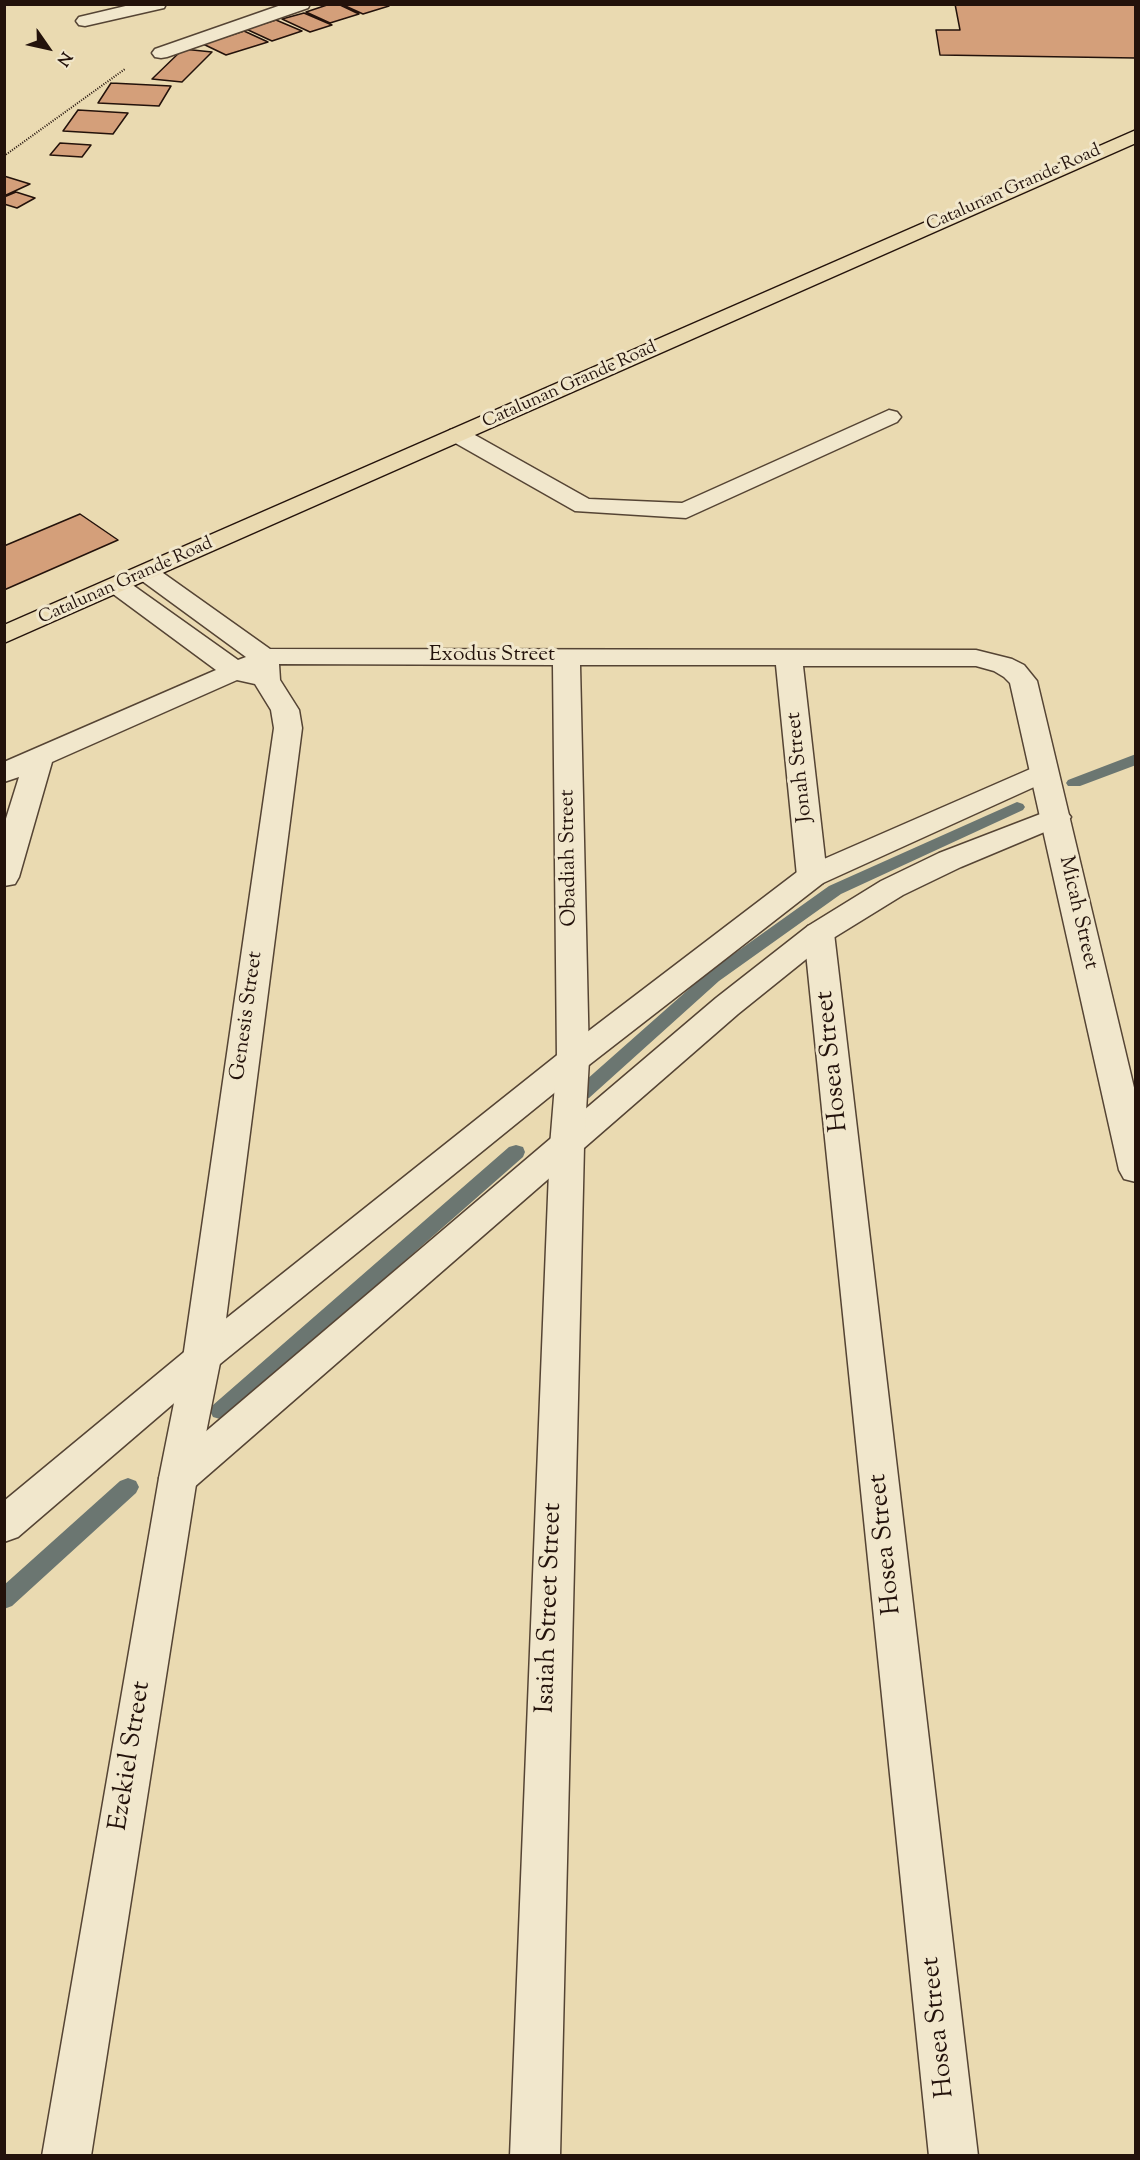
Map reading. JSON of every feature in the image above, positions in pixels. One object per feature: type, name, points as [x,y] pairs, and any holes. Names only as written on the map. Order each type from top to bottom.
[{"type":"main road","name":"Catalunan Grande Road","points":[[4,635],[1136,136]]},
{"type":"street","points":[[85,21],[158,4]]},
{"type":"street","points":[[161,53],[287,6]]},
{"type":"street","points":[[458,435],[584,506],[686,511],[889,417]]},
{"type":"street","name":"Genesis Street","points":[[147,573],[265,669],[285,710],[288,728],[202,1358]]},
{"type":"street","points":[[118,586],[234,671]]},
{"type":"street","name":"Exodus Street","points":[[4,773],[234,671],[265,669],[310,655],[975,658],[1003,665]]},
{"type":"street","name":"Obadiah Street","points":[[566,656],[573,1060]]},
{"type":"street","name":"Jonah Street","points":[[789,657],[812,876]]},
{"type":"street","name":"Micah Street","points":[[1003,665],[1014,671],[1023,681],[1136,1170]]},
{"type":"street","points":[[4,877],[39,758]]},
{"type":"street","points":[[4,1525],[202,1358],[573,1060],[812,876],[1044,772]]},
{"type":"street","points":[[178,1478],[567,1146],[726,1006],[819,933],[892,888],[950,860],[1056,817]]},
{"type":"street","name":"Hosea Street","points":[[819,933],[954,2156]]},
{"type":"street","name":"Isaiah Street Street","points":[[535,2156],[567,1146],[573,1060]]},
{"type":"street","name":"Ezekiel Street","points":[[66,2156],[178,1478],[202,1358]]},
{"type":"path","points":[[4,156],[110,78],[161,53]]},
{"type":"building","points":[[330,4],[338,4],[359,14],[330,23],[306,12]]},
{"type":"building","points":[[341,4],[387,4],[389,6],[363,14]]},
{"type":"building","points":[[955,4],[1136,4],[1136,58],[940,55],[936,30],[960,30]]},
{"type":"building","points":[[304,13],[332,25],[310,32],[282,19]]},
{"type":"building","points":[[276,20],[302,31],[272,41],[246,29]]},
{"type":"building","points":[[244,31],[268,42],[226,55],[203,44]]},
{"type":"building","points":[[183,49],[212,52],[182,82],[152,79]]},
{"type":"building","points":[[111,83],[171,86],[159,106],[98,103]]},
{"type":"building","points":[[78,110],[128,113],[113,134],[63,131]]},
{"type":"building","points":[[60,143],[91,145],[82,157],[50,155]]},
{"type":"building","points":[[4,176],[30,184],[4,196]]},
{"type":"building","points":[[16,192],[35,198],[17,208],[4,204],[4,197]]},
{"type":"building","points":[[80,514],[118,540],[4,590],[4,546]]},
{"type":"waterway","points":[[1074,783],[1136,759]]},
{"type":"waterway","points":[[583,1093],[713,977],[835,890],[1017,807]]},
{"type":"waterway","points":[[220,1411],[516,1152]]},
{"type":"waterway","points":[[4,1599],[128,1487]]}]
